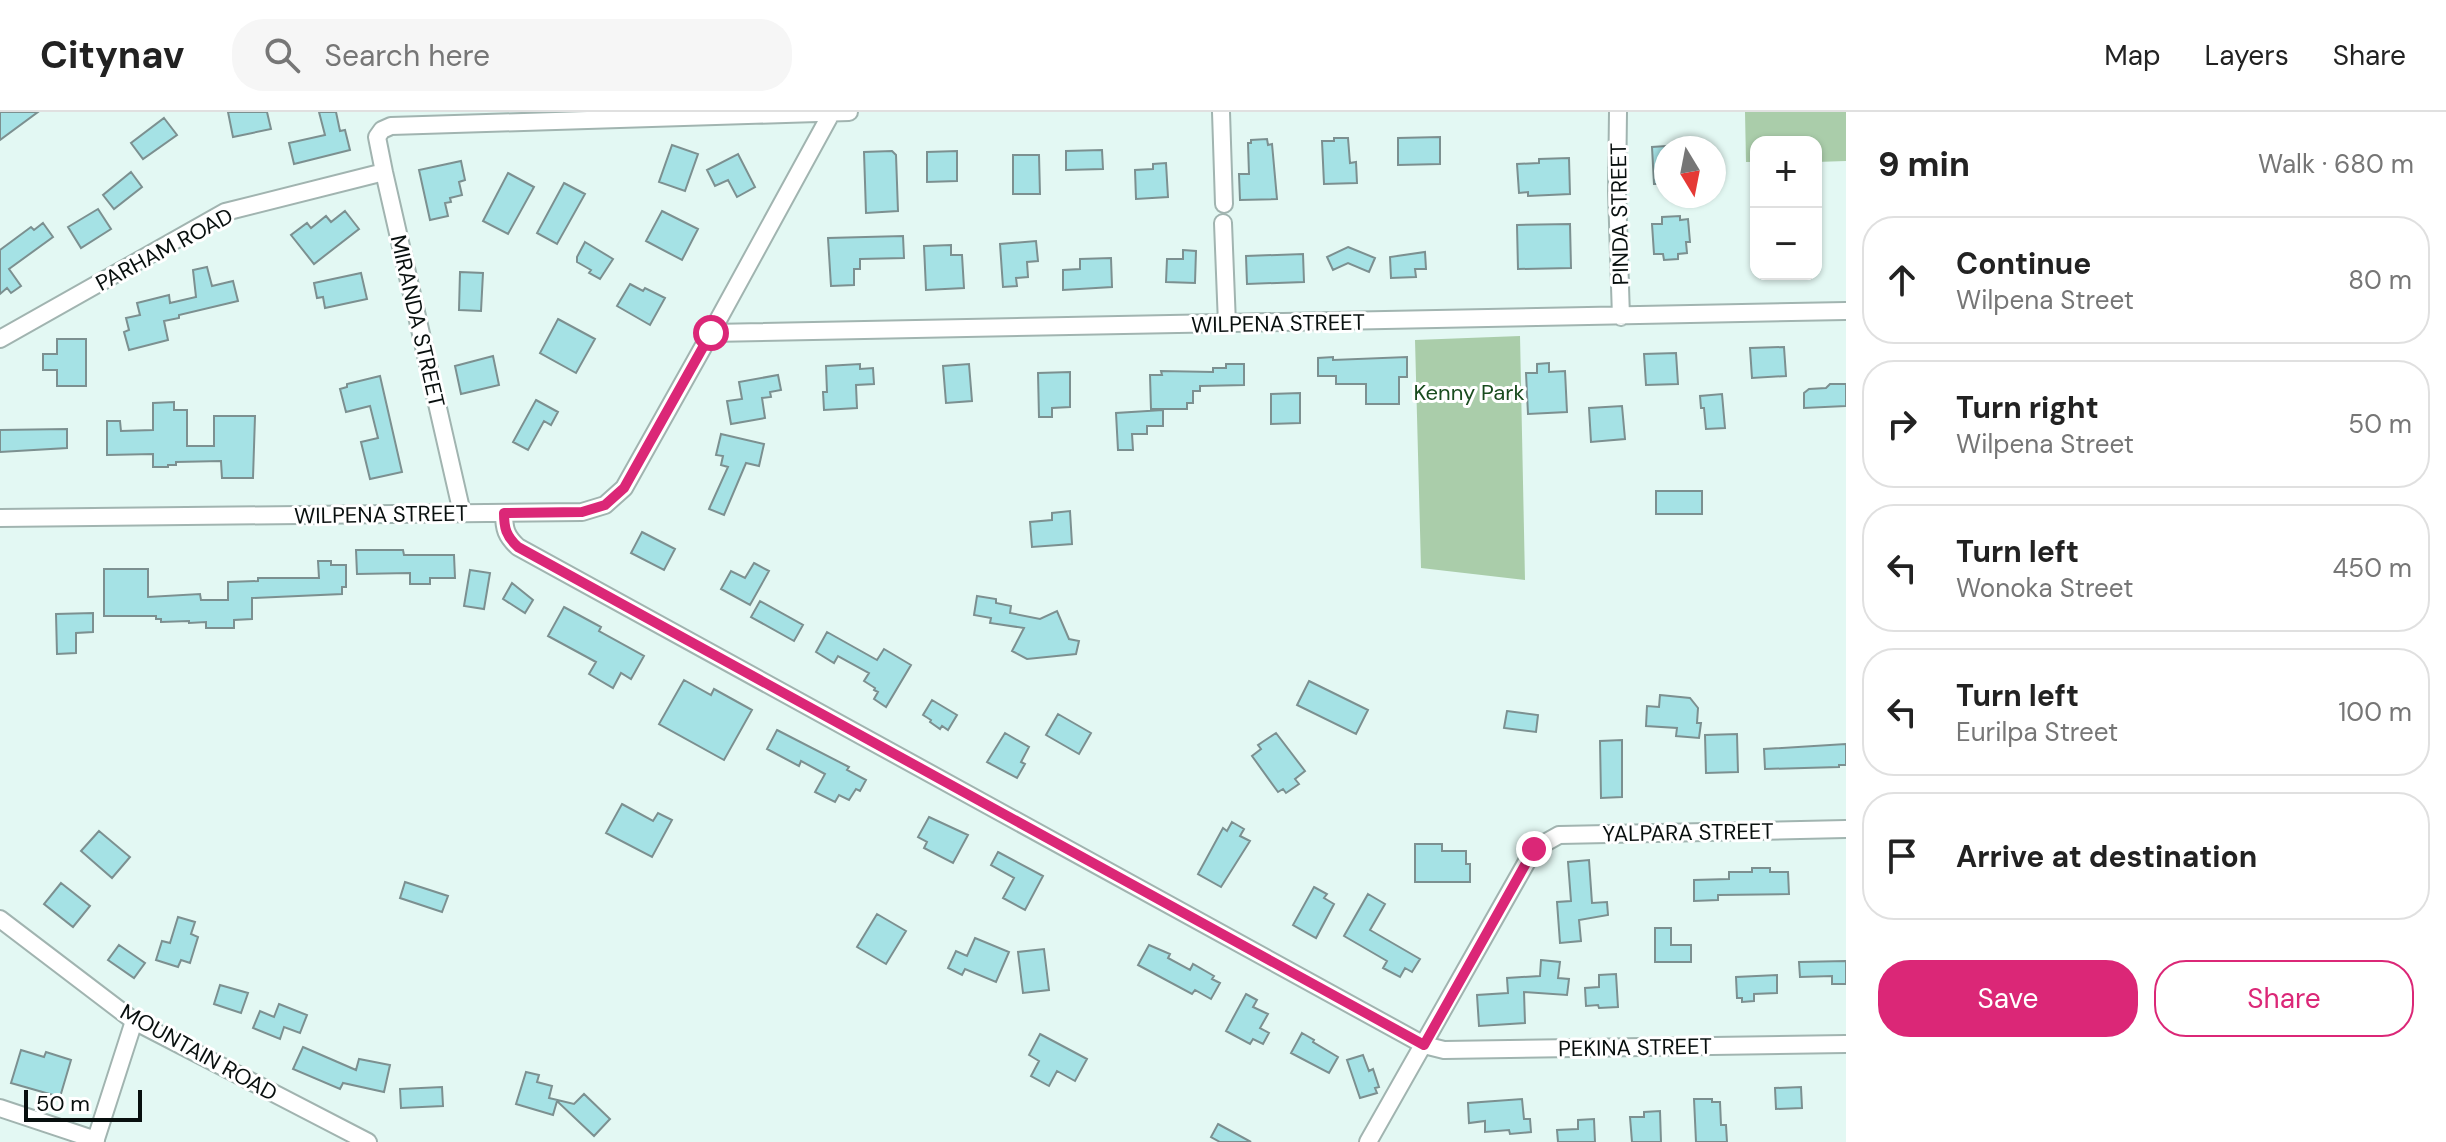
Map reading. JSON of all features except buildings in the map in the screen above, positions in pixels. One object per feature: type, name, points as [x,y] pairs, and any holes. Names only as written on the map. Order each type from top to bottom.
[{"type":"street","points":[[832,112],[849,112]]},
{"type":"street","name":"MIRANDA STREET","points":[[462,513],[384,172],[377,137],[382,130],[391,126],[832,112]]},
{"type":"street","name":"WILPENA STREET","points":[[0,518],[582,512],[605,505],[624,488],[832,112]]},
{"type":"street","points":[[1221,112],[1224,204]]},
{"type":"street","name":"PINDA STREET","points":[[1618,112],[1621,317]]},
{"type":"street","name":"PARHAM ROAD","points":[[0,339],[225,212],[384,172]]},
{"type":"street","points":[[1223,223],[1227,324]]},
{"type":"street","name":"WILPENA STREET","points":[[711,333],[1846,311]]},
{"type":"street","points":[[504,513],[507,536],[518,547],[1424,1045],[1368,1142]]},
{"type":"street","name":"YALPARA STREET","points":[[1424,1045],[1534,849],[1559,835],[1846,829]]},
{"type":"street","name":"MOUNTAIN ROAD","points":[[0,919],[134,1021],[368,1142]]},
{"type":"street","points":[[0,1108],[95,1141],[134,1021]]},
{"type":"street","name":"PEKINA STREET","points":[[1424,1045],[1444,1050],[1846,1044]]},
{"type":"green space","points":[[1745,112],[1846,112],[1846,161],[1822,162],[1822,136],[1750,136],[1750,162],[1746,162]]},
{"type":"green space","name":"Kenny Park","points":[[1520,336],[1525,580],[1421,568],[1415,340]]},
{"type":"route","points":[[711,333],[624,488],[605,505],[582,512],[504,513],[507,536],[518,547],[1424,1045],[1534,849]]}]
